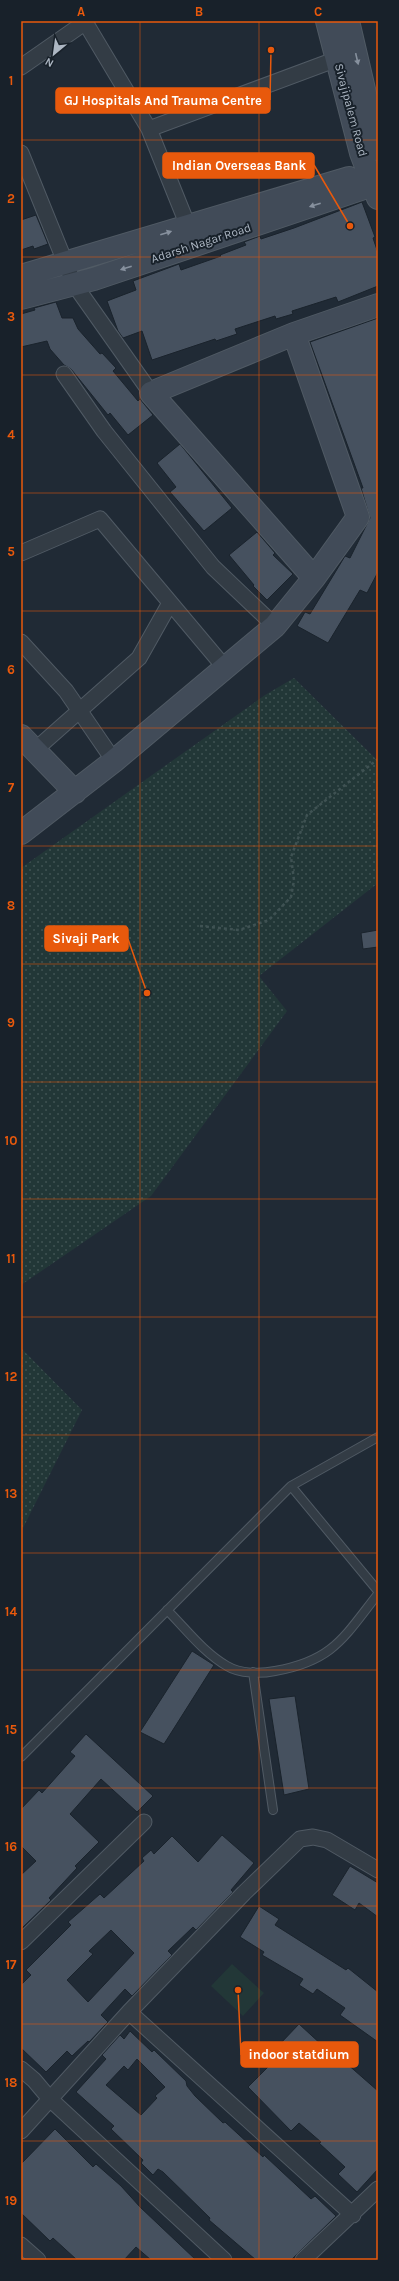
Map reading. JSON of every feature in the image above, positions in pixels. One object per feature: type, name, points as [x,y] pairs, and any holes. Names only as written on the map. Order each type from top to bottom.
[{"type":"street","name":"Sivajipalem Road","points":[[327,21],[361,153],[375,182]]},
{"type":"street","name":"Sivajipalem Road","points":[[348,21],[378,149]]},
{"type":"street","points":[[21,67],[86,22],[149,129],[188,226]]},
{"type":"street","points":[[149,129],[337,59]]},
{"type":"street","points":[[21,153],[67,262],[74,284],[151,393],[314,578]]},
{"type":"street","name":"Adarsh Nagar Road","points":[[21,276],[188,226],[375,182]]},
{"type":"street","name":"Adarsh Nagar Road","points":[[21,298],[74,284],[375,182]]},
{"type":"street","points":[[151,393],[294,334],[378,305]]},
{"type":"street","points":[[21,833],[114,761],[226,669],[275,626],[314,578],[358,517],[294,334]]},
{"type":"street","points":[[64,374],[104,431],[212,567],[275,626]]},
{"type":"street","points":[[21,554],[100,519],[226,669]]},
{"type":"street","points":[[75,792],[28,743],[80,712],[139,658],[170,603]]},
{"type":"street","points":[[21,642],[66,691],[114,761]]},
{"type":"street","points":[[21,1942],[144,1822]]},
{"type":"street","points":[[21,2130],[129,2012],[244,1893],[300,1839],[313,1837],[327,1840],[378,1870]]},
{"type":"street","points":[[129,2012],[354,2214]]},
{"type":"street","points":[[21,2070],[34,2080],[50,2099],[224,2260]]},
{"type":"street","points":[[303,2260],[354,2214],[378,2189]]},
{"type":"street","points":[[21,2245],[38,2260]]},
{"type":"lane","points":[[21,1757],[291,1486],[378,1437]]},
{"type":"lane","points":[[168,1610],[216,1659],[229,1667],[253,1672],[264,1673],[299,1667],[318,1659],[340,1641],[378,1592],[291,1486]]},
{"type":"lane","points":[[253,1672],[273,1810]]},
{"type":"path","points":[[200,926],[240,930],[268,920],[291,897],[294,880],[291,857],[307,815],[378,759]]},
{"type":"green space","points":[[294,678],[378,761],[378,883],[259,976],[287,1011],[151,1196],[21,1285],[21,868],[265,695]]},
{"type":"green space","points":[[21,1348],[82,1410],[21,1532]]},
{"type":"green space","points":[[232,1964],[264,1993],[243,2016],[211,1986]]},
{"type":"building","points":[[362,202],[375,237],[373,238],[378,253],[378,286],[338,302],[336,297],[292,311],[293,314],[276,319],[275,316],[235,329],[237,334],[216,341],[215,339],[152,360],[142,331],[123,338],[118,331],[107,301],[136,290],[133,281],[179,264],[181,270],[221,256],[220,255],[246,245],[244,242],[260,236],[261,239],[294,228]]},
{"type":"building","points":[[36,215],[48,244],[34,249],[33,246],[21,250],[21,220]]},
{"type":"building","points":[[56,302],[62,318],[73,318],[78,329],[100,354],[102,353],[116,368],[113,371],[138,401],[140,399],[153,415],[128,435],[110,413],[108,415],[71,369],[64,365],[50,349],[47,341],[21,347],[21,314],[35,310],[34,308]]},
{"type":"building","points":[[378,318],[378,572],[367,593],[360,590],[328,643],[297,626],[305,612],[310,614],[345,556],[350,558],[370,518],[361,488],[363,488],[310,342]]},
{"type":"building","points":[[180,444],[232,508],[204,531],[170,492],[176,487],[157,463]]},
{"type":"building","points":[[257,532],[275,553],[273,555],[293,574],[267,600],[253,586],[254,585],[229,555]]},
{"type":"building","points":[[378,930],[378,947],[363,949],[361,933]]},
{"type":"building","points":[[192,1651],[214,1665],[164,1744],[140,1732]]},
{"type":"building","points":[[295,1696],[309,1789],[284,1795],[269,1699]]},
{"type":"building","points":[[86,1734],[153,1796],[137,1812],[101,1779],[70,1814],[99,1842],[75,1866],[77,1868],[49,1898],[51,1900],[21,1929],[21,1875],[36,1861],[21,1846],[21,1809],[39,1790],[42,1793],[75,1756],[70,1752]]},
{"type":"building","points":[[222,1835],[254,1863],[231,1890],[233,1892],[196,1930],[193,1927],[168,1951],[172,1955],[132,1996],[125,1989],[101,2015],[108,2022],[89,2042],[88,2041],[72,2056],[67,2051],[46,2072],[21,2048],[21,1985],[31,1975],[26,1970],[71,1925],[68,1922],[100,1894],[104,1898],[144,1861],[142,1858],[151,1850],[154,1854],[172,1836],[198,1862]],"holes":[[[111,1930],[134,1953],[88,2002],[67,1980],[93,1954],[89,1951]]]},
{"type":"building","points":[[350,1866],[378,1883],[378,1917],[359,1903],[355,1910],[332,1895]]},
{"type":"building","points":[[259,1906],[279,1919],[275,1925],[346,1970],[348,1968],[378,1992],[378,2042],[340,2015],[345,2008],[317,1989],[313,1994],[299,1985],[303,1979],[262,1955],[264,1952],[240,1937]]},
{"type":"building","points":[[299,2024],[323,2046],[328,2042],[348,2061],[346,2063],[378,2091],[378,2169],[357,2192],[338,2174],[345,2167],[319,2143],[321,2142],[299,2123],[291,2131],[248,2087],[286,2049],[280,2044]]},
{"type":"building","points":[[130,2031],[152,2052],[154,2050],[186,2081],[187,2086],[195,2096],[223,2123],[225,2122],[263,2157],[264,2155],[311,2199],[315,2196],[336,2216],[291,2260],[256,2260],[209,2220],[210,2218],[163,2172],[158,2169],[153,2175],[141,2163],[143,2160],[111,2129],[114,2126],[76,2092],[106,2059],[102,2055],[120,2035],[124,2039]],"holes":[[[137,2059],[165,2087],[155,2096],[157,2098],[141,2115],[106,2085],[124,2066],[128,2070]]]},
{"type":"building","points":[[55,2129],[93,2167],[96,2164],[121,2186],[140,2207],[196,2260],[151,2260],[136,2247],[124,2260],[77,2260],[53,2238],[50,2241],[21,2213],[21,2164]]},
{"type":"place","name":"GJ Hospitals And Trauma Centre","points":[[271,50]]},
{"type":"place","name":"Indian Overseas Bank","points":[[350,226]]},
{"type":"place","name":"Sivaji Park","points":[[147,993]]},
{"type":"place","name":"indoor statdium","points":[[238,1990]]}]
